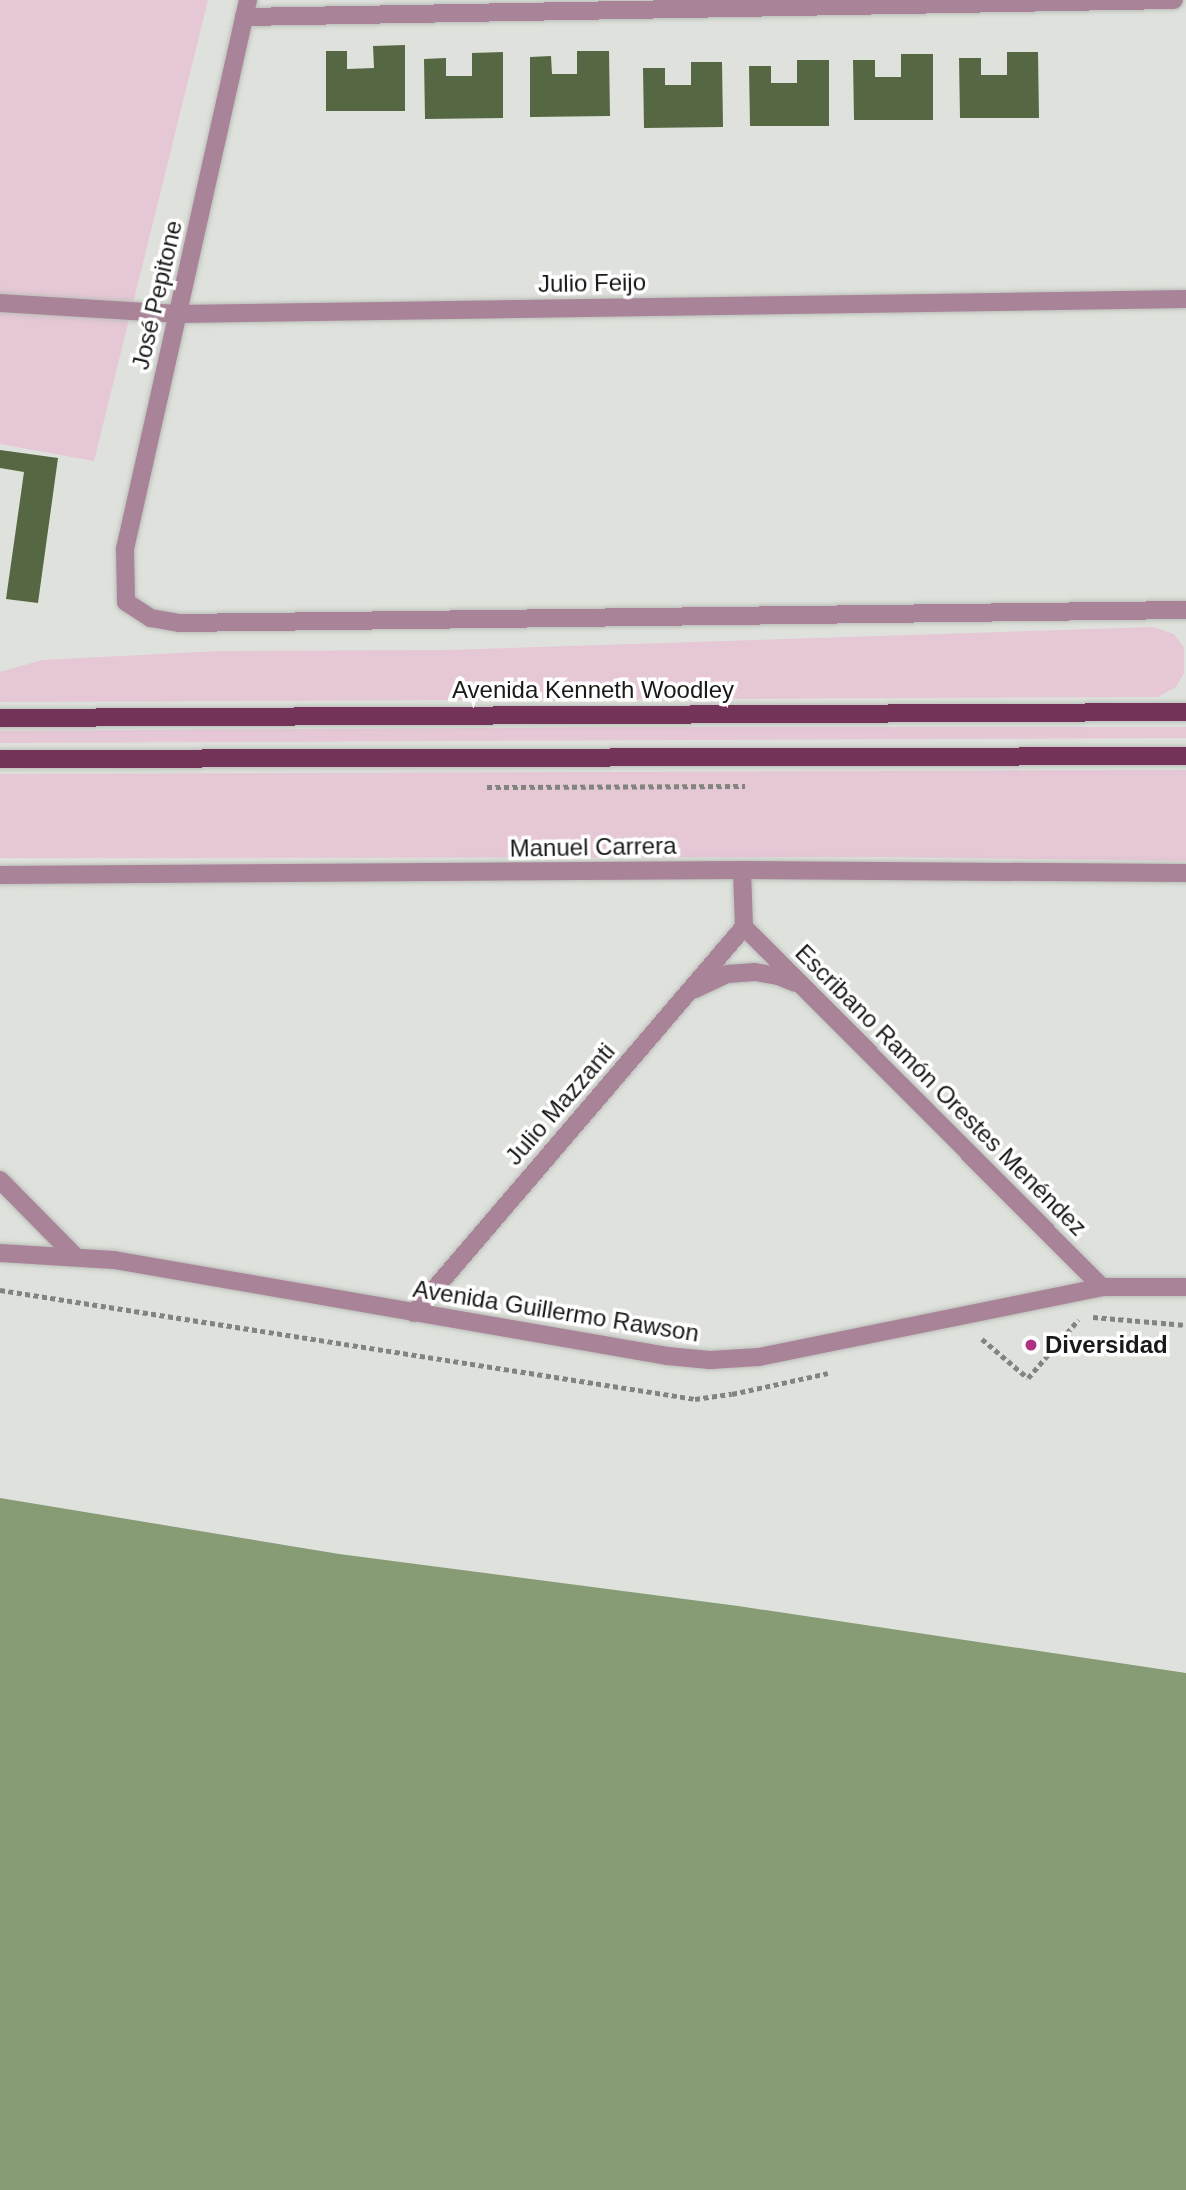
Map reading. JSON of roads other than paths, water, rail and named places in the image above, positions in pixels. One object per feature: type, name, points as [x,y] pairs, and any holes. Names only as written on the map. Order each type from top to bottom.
[{"type":"main road","name":"Avenida Kenneth Woodley","points":[[0,718],[1186,712]]},
{"type":"main road","points":[[0,759],[1186,756]]},
{"type":"street","points":[[246,9],[1174,0]]},
{"type":"street","name":"José Pepitone","points":[[246,9],[125,550],[126,602],[152,618],[179,622],[1186,610]]},
{"type":"street","name":"Julio Feijo","points":[[0,303],[178,314],[1186,299]]},
{"type":"street","points":[[742,870],[744,927]]},
{"type":"street","name":"Manuel Carrera","points":[[0,875],[742,870],[1186,873]]},
{"type":"street","name":"Escribano Ramón Orestes Menéndez","points":[[744,927],[1102,1287]]},
{"type":"street","name":"Julio Mazzanti","points":[[414,1313],[744,927]]},
{"type":"street","points":[[688,992],[727,974],[755,972],[778,976],[804,987]]},
{"type":"street","points":[[0,1180],[74,1255]]},
{"type":"street","name":"Avenida Guillermo Rawson","points":[[0,1253],[74,1255],[667,1356],[710,1360],[759,1357],[1102,1287],[1186,1287]]},
{"type":"place","name":"Diversidad","points":[[1031,1345]]}]
